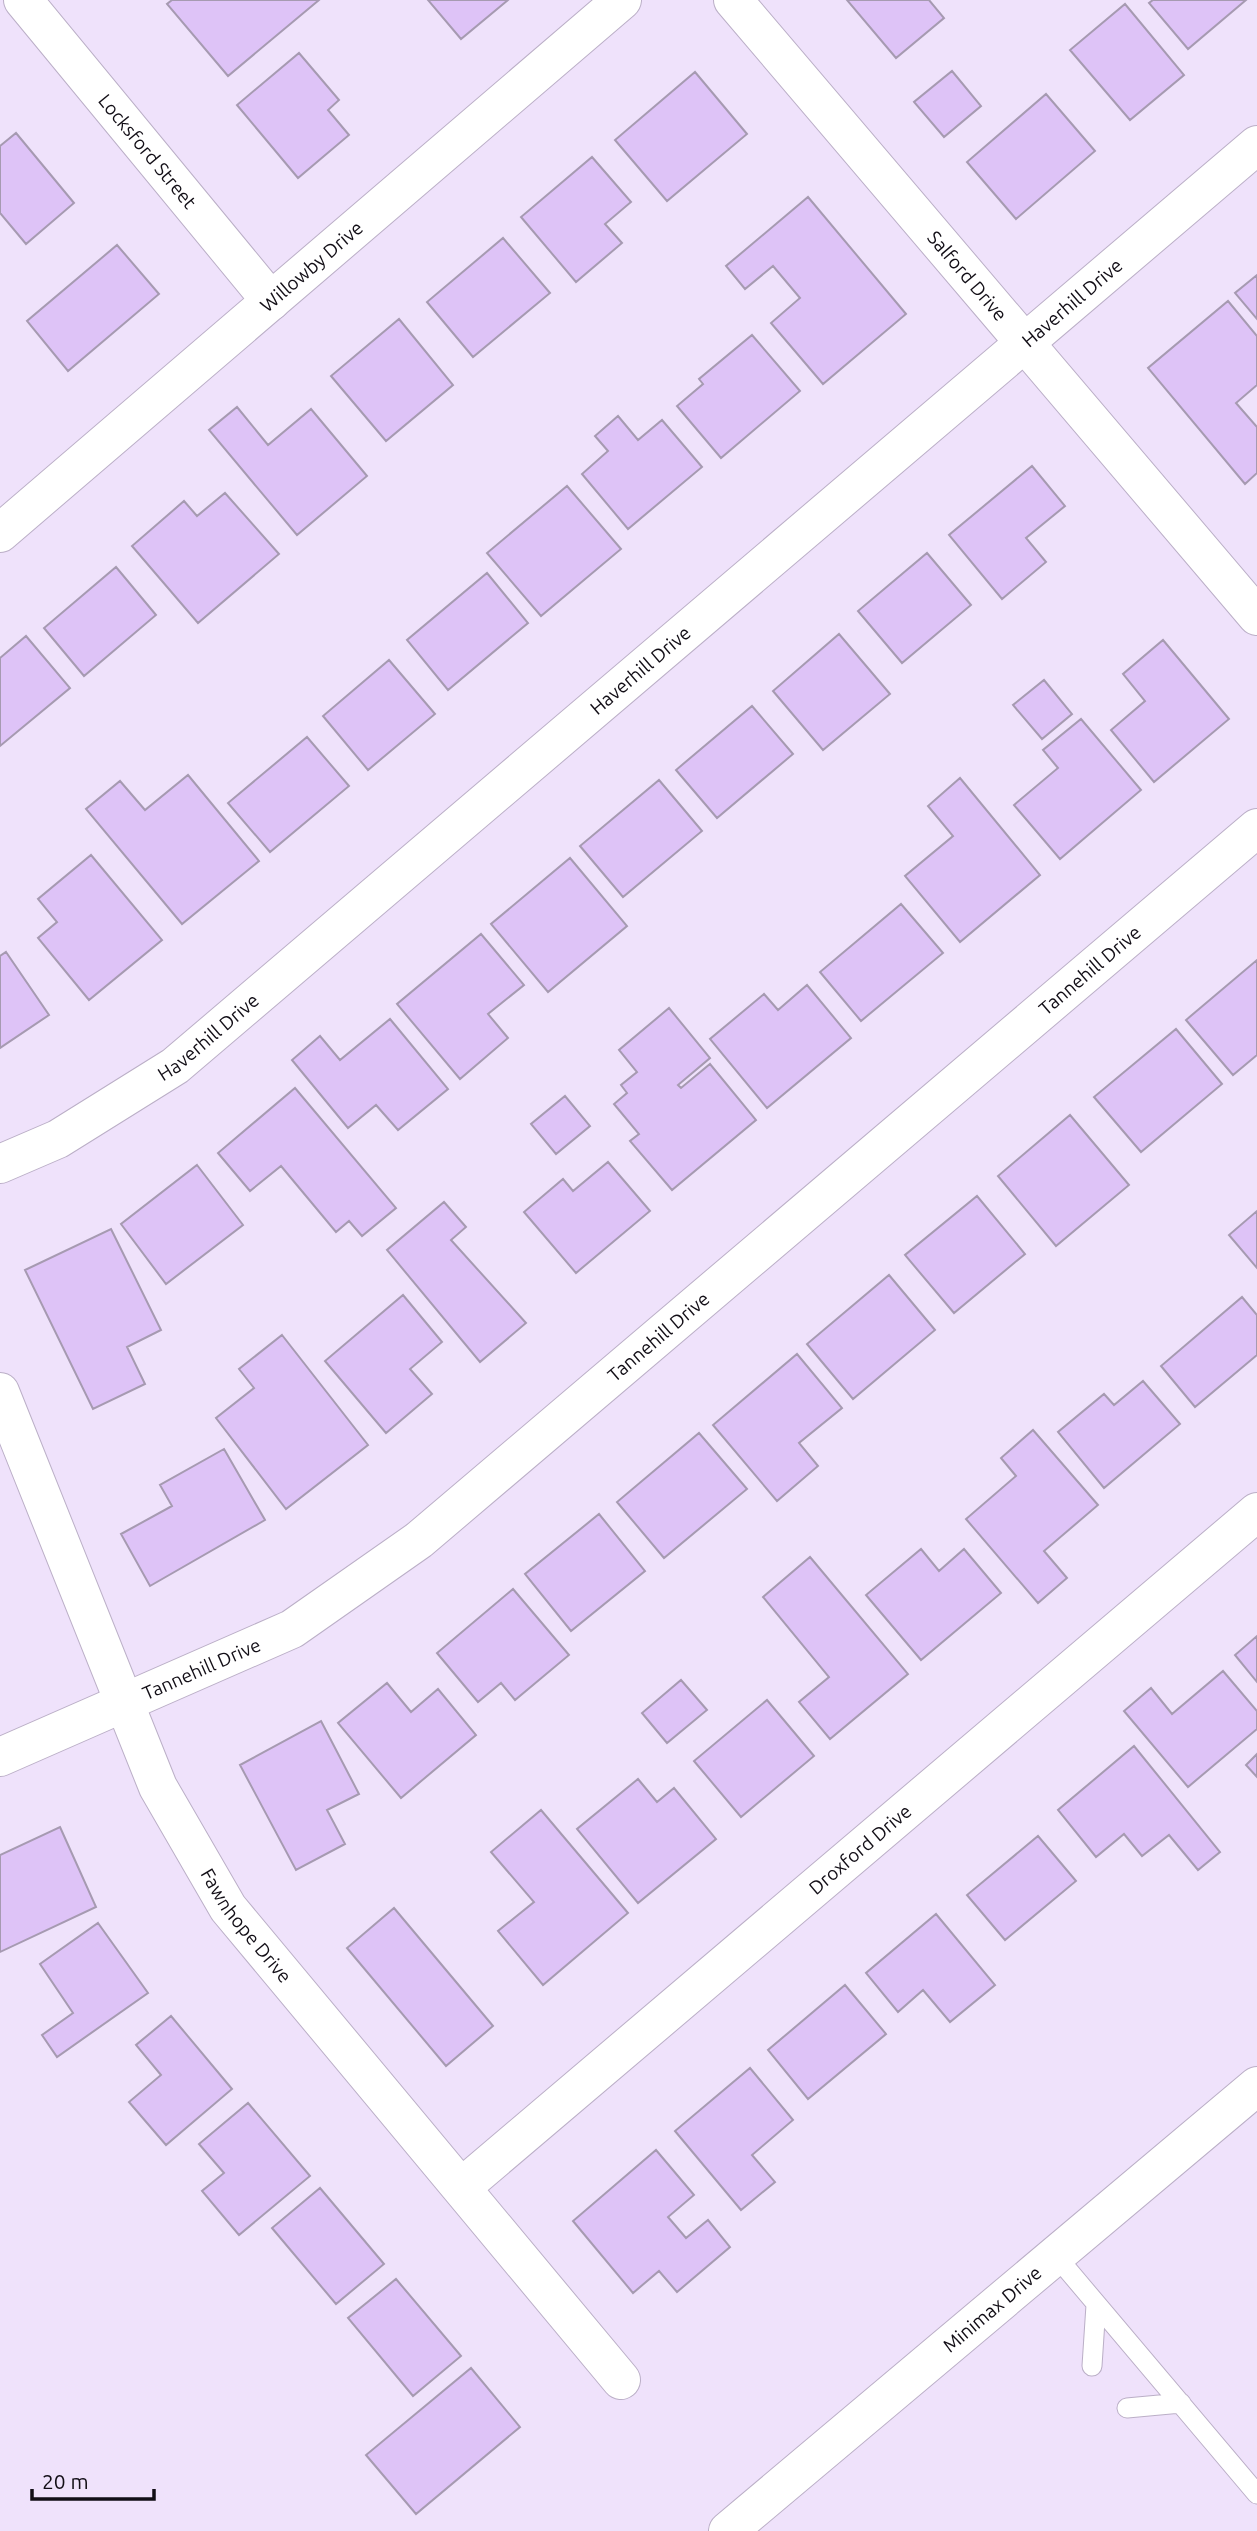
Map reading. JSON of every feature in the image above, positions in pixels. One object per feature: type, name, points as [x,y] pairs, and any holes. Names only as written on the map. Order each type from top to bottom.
[{"type":"street","name":"Locksford Street","points":[[23,0],[271,301]]},
{"type":"street","name":"Willowby Drive","points":[[0,533],[622,0]]},
{"type":"street","name":"Salford Drive","points":[[733,0],[1257,616]]},
{"type":"street","name":"Haverhill Drive","points":[[0,1164],[58,1139],[174,1066],[1257,145]]},
{"type":"street","name":"Tannehill Drive","points":[[0,1757],[292,1629],[419,1540],[1257,828]]},
{"type":"street","name":"Fawnhope Drive","points":[[0,1392],[158,1787],[228,1908],[621,2380]]},
{"type":"street","name":"Droxford Drive","points":[[462,2187],[1257,1512]]},
{"type":"street","name":"Minimax Drive","points":[[728,2531],[1257,2086]]},
{"type":"lane","points":[[1056,2256],[1257,2494]]},
{"type":"lane","points":[[1092,2366],[1097,2305]]},
{"type":"lane","points":[[1127,2408],[1181,2403]]},
{"type":"building","points":[[172,0],[319,0],[228,76],[167,4]]},
{"type":"building","points":[[428,0],[508,0],[461,39]]},
{"type":"building","points":[[847,0],[929,0],[944,18],[896,58]]},
{"type":"building","points":[[1153,0],[1246,0],[1188,49],[1149,3]]},
{"type":"building","points":[[1125,4],[1184,75],[1130,120],[1070,50]]},
{"type":"building","points":[[299,53],[339,100],[328,110],[349,135],[298,178],[237,105]]},
{"type":"building","points":[[952,71],[981,106],[944,137],[914,102]]},
{"type":"building","points":[[695,72],[747,134],[667,201],[615,140]]},
{"type":"building","points":[[1046,94],[1095,151],[1016,219],[967,162]]},
{"type":"building","points":[[16,133],[74,203],[26,244],[0,213],[0,146]]},
{"type":"building","points":[[592,157],[631,202],[605,224],[622,243],[576,282],[521,217]]},
{"type":"building","points":[[808,197],[906,314],[823,384],[771,323],[800,298],[773,266],[745,289],[726,266]]},
{"type":"building","points":[[503,238],[550,293],[473,357],[427,302]]},
{"type":"building","points":[[117,245],[159,294],[68,371],[27,321]]},
{"type":"building","points":[[1257,275],[1257,319],[1235,293]]},
{"type":"building","points":[[1228,301],[1257,336],[1257,385],[1236,403],[1257,427],[1257,473],[1245,484],[1148,368]]},
{"type":"building","points":[[399,319],[453,385],[386,441],[331,376]]},
{"type":"building","points":[[752,335],[800,391],[721,458],[677,406],[703,384],[699,379]]},
{"type":"building","points":[[237,407],[268,445],[311,409],[367,476],[297,535],[209,430]]},
{"type":"building","points":[[618,416],[638,440],[662,420],[702,467],[628,529],[582,474],[608,451],[595,436]]},
{"type":"building","points":[[1032,466],[1065,506],[1026,538],[1046,562],[1002,599],[949,535]]},
{"type":"building","points":[[567,486],[621,549],[541,616],[487,553]]},
{"type":"building","points":[[225,493],[279,554],[198,623],[132,546],[184,501],[197,516]]},
{"type":"building","points":[[927,553],[971,605],[902,663],[858,611]]},
{"type":"building","points":[[116,567],[156,615],[84,676],[44,628]]},
{"type":"building","points":[[487,573],[528,623],[448,690],[407,640]]},
{"type":"building","points":[[839,634],[890,694],[823,750],[773,691]]},
{"type":"building","points":[[26,636],[70,688],[0,746],[0,658]]},
{"type":"building","points":[[1163,640],[1229,719],[1154,782],[1111,730],[1145,701],[1123,674]]},
{"type":"building","points":[[389,660],[435,714],[368,770],[323,716]]},
{"type":"building","points":[[1044,680],[1072,714],[1042,739],[1013,705]]},
{"type":"building","points":[[752,706],[793,754],[717,818],[676,770]]},
{"type":"building","points":[[1081,719],[1141,790],[1060,859],[1014,805],[1058,768],[1043,750]]},
{"type":"building","points":[[307,737],[349,786],[270,852],[228,803]]},
{"type":"building","points":[[188,775],[259,861],[182,924],[86,809],[120,781],[145,810]]},
{"type":"building","points":[[960,778],[1040,875],[960,942],[905,876],[953,836],[928,806]]},
{"type":"building","points":[[659,780],[702,831],[623,897],[580,846]]},
{"type":"building","points":[[91,855],[162,940],[89,1000],[38,938],[57,922],[38,899]]},
{"type":"building","points":[[570,858],[627,926],[548,992],[491,924]]},
{"type":"building","points":[[901,904],[943,953],[861,1021],[820,972]]},
{"type":"building","points":[[481,934],[524,985],[488,1014],[508,1038],[460,1079],[397,1004]]},
{"type":"building","points":[[6,952],[49,1015],[0,1048],[0,956]]},
{"type":"building","points":[[1257,960],[1257,1055],[1233,1075],[1186,1020]]},
{"type":"building","points":[[807,985],[851,1038],[767,1108],[710,1039],[764,994],[778,1010]]},
{"type":"building","points":[[669,1008],[710,1058],[678,1085],[681,1088],[710,1064],[756,1120],[672,1190],[630,1141],[639,1134],[614,1104],[627,1093],[621,1085],[637,1072],[619,1050]]},
{"type":"building","points":[[390,1019],[448,1089],[398,1130],[376,1105],[348,1128],[292,1060],[320,1036],[340,1060]]},
{"type":"building","points":[[1176,1029],[1222,1084],[1141,1152],[1094,1097]]},
{"type":"building","points":[[295,1088],[396,1208],[362,1236],[349,1221],[336,1232],[281,1166],[250,1191],[218,1153]]},
{"type":"building","points":[[565,1096],[590,1126],[556,1154],[531,1124]]},
{"type":"building","points":[[1070,1115],[1129,1185],[1056,1246],[998,1176]]},
{"type":"building","points":[[608,1162],[650,1211],[576,1273],[524,1212],[563,1179],[573,1191]]},
{"type":"building","points":[[197,1165],[243,1225],[166,1284],[121,1224]]},
{"type":"building","points":[[977,1196],[1025,1254],[954,1313],[905,1255]]},
{"type":"building","points":[[444,1202],[466,1227],[451,1240],[526,1323],[480,1362],[387,1250]]},
{"type":"building","points":[[1257,1211],[1257,1268],[1229,1235]]},
{"type":"building","points":[[111,1229],[161,1330],[127,1347],[145,1384],[93,1409],[25,1270]]},
{"type":"building","points":[[889,1275],[935,1330],[853,1399],[807,1344]]},
{"type":"building","points":[[403,1295],[442,1342],[410,1369],[432,1394],[386,1433],[325,1361]]},
{"type":"building","points":[[1242,1297],[1257,1315],[1257,1355],[1195,1407],[1161,1366]]},
{"type":"building","points":[[282,1335],[368,1445],[286,1509],[216,1418],[254,1388],[239,1369]]},
{"type":"building","points":[[797,1354],[842,1408],[799,1443],[818,1466],[777,1501],[713,1425]]},
{"type":"building","points":[[1143,1381],[1180,1424],[1104,1488],[1058,1432],[1104,1394],[1114,1405]]},
{"type":"building","points":[[1033,1430],[1098,1505],[1044,1551],[1067,1578],[1038,1603],[966,1519],[1016,1476],[1001,1458]]},
{"type":"building","points":[[699,1433],[747,1489],[664,1558],[617,1502]]},
{"type":"building","points":[[224,1449],[265,1520],[150,1586],[121,1534],[172,1506],[160,1485]]},
{"type":"building","points":[[599,1514],[645,1571],[571,1631],[525,1574]]},
{"type":"building","points":[[921,1549],[939,1571],[964,1549],[1001,1593],[921,1660],[866,1595]]},
{"type":"building","points":[[810,1557],[908,1674],[830,1739],[799,1702],[829,1677],[763,1597]]},
{"type":"building","points":[[513,1589],[569,1655],[515,1700],[501,1683],[478,1702],[437,1653]]},
{"type":"building","points":[[1257,1636],[1257,1682],[1235,1655]]},
{"type":"building","points":[[1223,1671],[1257,1711],[1257,1729],[1188,1787],[1124,1711],[1151,1688],[1172,1714]]},
{"type":"building","points":[[681,1680],[707,1710],[667,1743],[642,1713]]},
{"type":"building","points":[[387,1683],[411,1712],[438,1689],[476,1735],[401,1798],[338,1723]]},
{"type":"building","points":[[767,1700],[814,1756],[741,1817],[694,1761]]},
{"type":"building","points":[[321,1721],[359,1794],[327,1810],[345,1844],[296,1870],[240,1765]]},
{"type":"building","points":[[1134,1746],[1220,1852],[1198,1870],[1169,1835],[1142,1856],[1124,1834],[1096,1857],[1058,1810]]},
{"type":"building","points":[[1257,1754],[1257,1777],[1246,1765]]},
{"type":"building","points":[[638,1779],[657,1802],[674,1788],[716,1839],[638,1903],[577,1829]]},
{"type":"building","points":[[541,1810],[628,1913],[543,1985],[498,1931],[534,1902],[491,1852]]},
{"type":"building","points":[[60,1827],[96,1907],[0,1952],[0,1855]]},
{"type":"building","points":[[1038,1836],[1076,1881],[1005,1940],[967,1895]]},
{"type":"building","points":[[394,1908],[493,2026],[446,2066],[347,1948]]},
{"type":"building","points":[[936,1914],[995,1985],[950,2022],[923,1990],[898,2012],[866,1973]]},
{"type":"building","points":[[98,1923],[148,1993],[57,2057],[42,2035],[73,2013],[40,1964]]},
{"type":"building","points":[[845,1985],[886,2034],[808,2099],[768,2050]]},
{"type":"building","points":[[171,2016],[232,2089],[166,2145],[129,2102],[161,2075],[136,2045]]},
{"type":"building","points":[[750,2068],[793,2120],[752,2155],[775,2182],[741,2210],[675,2131]]},
{"type":"building","points":[[248,2103],[310,2176],[239,2235],[202,2191],[224,2173],[199,2144]]},
{"type":"building","points":[[656,2150],[694,2195],[668,2217],[686,2238],[708,2220],[730,2247],[677,2292],[659,2271],[633,2293],[573,2221]]},
{"type":"building","points":[[320,2188],[384,2264],[336,2304],[272,2228]]},
{"type":"building","points":[[396,2279],[461,2356],[413,2396],[348,2318]]},
{"type":"building","points":[[471,2368],[520,2427],[416,2514],[366,2455]]}]
